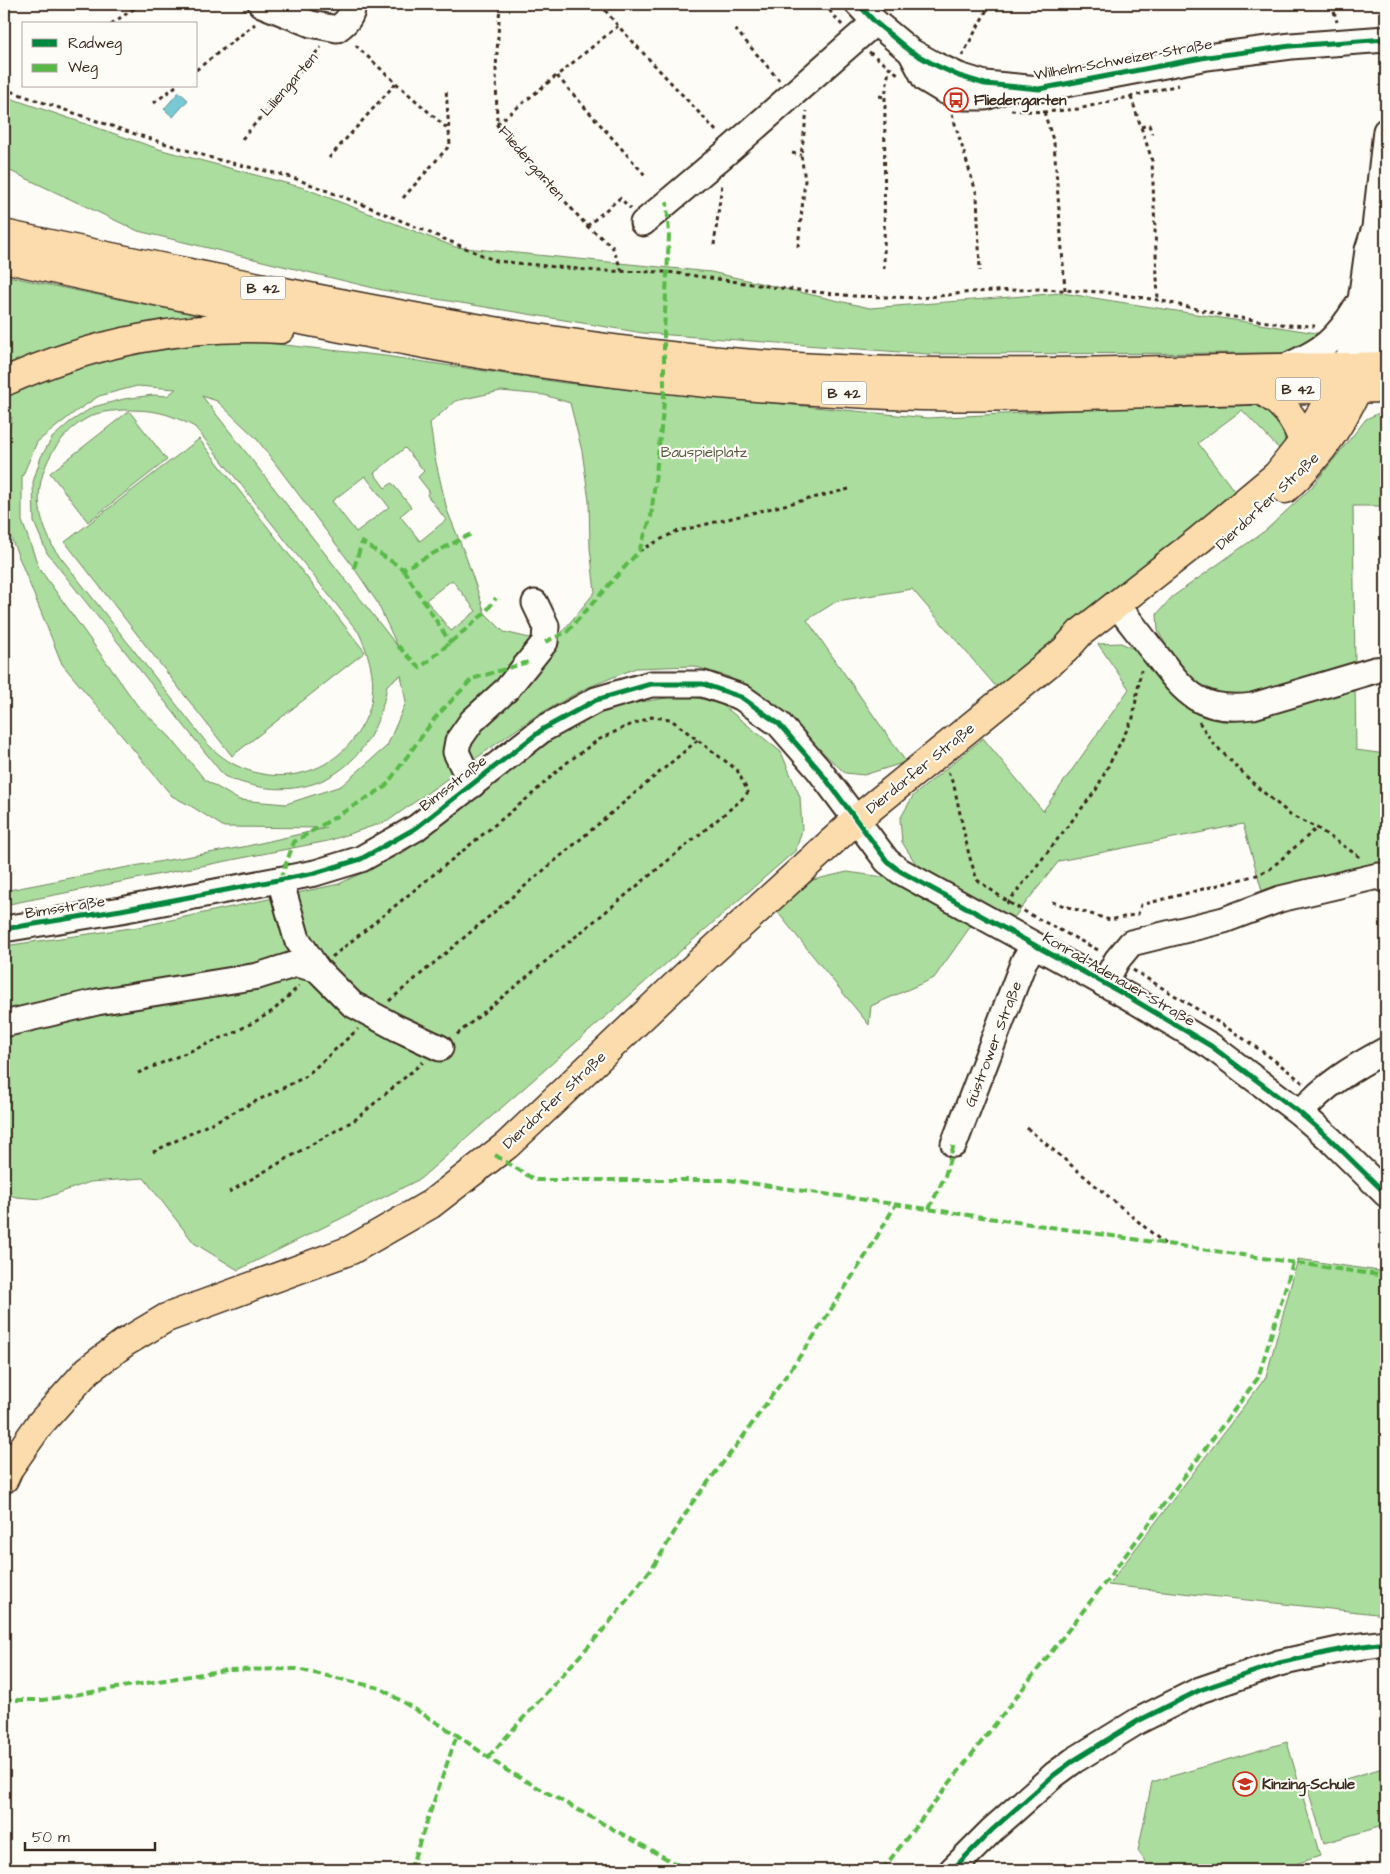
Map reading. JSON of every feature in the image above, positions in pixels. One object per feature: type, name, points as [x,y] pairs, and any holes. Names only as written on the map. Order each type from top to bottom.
[{"type":"main road","points":[[4,215],[70,249]]},
{"type":"main road","name":"B 42","points":[[4,234],[70,249],[642,364]]},
{"type":"main road","name":"B 42","points":[[4,258],[189,298],[483,354],[642,364],[688,370],[791,390],[915,396],[1055,396],[1260,390],[1358,376]]},
{"type":"main road","points":[[4,382],[25,372],[70,356],[112,344],[193,331],[270,328],[370,334]]},
{"type":"main road","name":"B 42","points":[[688,370],[769,365],[905,372],[1283,368],[1358,376],[1386,388]]},
{"type":"main road","name":"Dierdorfer Straße","points":[[1121,611],[1285,466],[1358,376]]},
{"type":"main road","name":"Dierdorfer Straße","points":[[4,1479],[9,1468],[39,1425],[88,1370],[124,1343],[166,1318],[350,1250],[431,1204],[507,1146],[699,963],[857,819],[1066,650],[1080,633],[1121,611],[1214,550],[1263,509],[1309,466],[1334,434],[1358,376]]},
{"type":"main road","points":[[1260,390],[1272,397],[1292,416],[1303,442]]},
{"type":"street","points":[[267,7],[311,24],[337,29],[351,15],[353,4]]},
{"type":"street","name":"Wilhelm-Schweizer-Straße","points":[[858,4],[875,22],[953,83],[1039,89],[1208,58],[1291,46],[1386,39]]},
{"type":"street","points":[[643,223],[729,151],[875,22]]},
{"type":"street","name":"Dierdorfer Straße","points":[[1358,376],[1356,337],[1376,313],[1368,250],[1375,228],[1386,131]]},
{"type":"street","points":[[1283,368],[1314,354],[1336,337],[1376,313]]},
{"type":"street","points":[[472,784],[456,752],[458,741],[472,721],[507,689],[545,642],[546,626],[535,602]]},
{"type":"street","points":[[1121,611],[1182,688],[1196,698],[1214,705],[1225,707],[1253,706],[1375,670],[1386,669]]},
{"type":"street","name":"Bimsstraße","points":[[4,930],[280,880],[315,873],[361,859],[416,828],[543,729],[596,700],[651,684],[703,684],[741,698],[779,724],[819,770],[857,819]]},
{"type":"street","name":"Konrad-Adenauer-Straße","points":[[857,819],[887,861],[900,871],[1001,912],[1034,945],[1211,1046],[1300,1113],[1330,1139],[1386,1194]]},
{"type":"street","points":[[1104,984],[1117,960],[1130,943],[1224,920],[1280,899],[1378,876],[1386,880]]},
{"type":"street","points":[[280,880],[297,938],[318,969],[352,1004],[440,1048]]},
{"type":"street","name":"Güstrower Straße","points":[[954,1144],[1024,961],[1034,945]]},
{"type":"street","points":[[4,1024],[97,1002],[258,976],[296,964],[318,969]]},
{"type":"street","points":[[1300,1113],[1316,1095],[1351,1069],[1386,1050]]},
{"type":"street","points":[[952,1870],[992,1830],[1054,1775],[1138,1721],[1200,1690],[1279,1663],[1348,1648],[1386,1643]]},
{"type":"path","points":[[114,22],[140,4]]},
{"type":"path","points":[[600,4],[729,151],[714,245]]},
{"type":"path","points":[[980,272],[977,195],[949,104],[953,83],[990,4]]},
{"type":"path","points":[[198,68],[267,7]]},
{"type":"path","points":[[497,125],[618,26]]},
{"type":"path","points":[[337,29],[449,130]]},
{"type":"path","points":[[735,29],[799,89],[808,100],[801,155],[805,180],[798,247]]},
{"type":"path","points":[[884,268],[885,97],[889,68]]},
{"type":"path","points":[[557,76],[646,175]]},
{"type":"path","points":[[329,158],[396,83]]},
{"type":"path","points":[[154,103],[173,88]]},
{"type":"path","points":[[4,89],[215,159],[291,177],[369,207],[496,261],[598,271],[668,272],[853,296],[922,298],[972,292],[1039,289],[1103,292],[1158,300],[1227,316],[1288,326],[1308,325],[1322,328],[1336,337]]},
{"type":"path","points":[[403,198],[450,145],[446,89]]},
{"type":"path","points":[[879,96],[885,97]]},
{"type":"path","points":[[1131,97],[1152,160],[1158,300]]},
{"type":"path","points":[[1044,112],[1054,143],[1064,290]]},
{"type":"path","points":[[1141,127],[1149,125],[1152,134]]},
{"type":"path","points":[[792,154],[801,155]]},
{"type":"path","points":[[587,226],[620,198],[643,223]]},
{"type":"path","points":[[639,551],[675,532],[849,489]]},
{"type":"path","points":[[1001,912],[1096,790],[1133,718],[1142,664],[1153,651]]},
{"type":"path","points":[[1196,698],[1195,717],[1213,743],[1257,787],[1285,810],[1318,828],[1360,858],[1369,858]]},
{"type":"path","points":[[138,1073],[231,1034],[274,1010],[318,969],[521,803],[565,764],[598,740],[652,717],[670,718],[738,770],[748,792],[740,801],[356,1119],[229,1192]]},
{"type":"path","points":[[153,1152],[305,1077],[374,1014],[698,739]]},
{"type":"path","points":[[936,755],[949,774],[954,786],[969,855],[977,880],[1001,912],[1117,960],[1274,1059],[1304,1085]]},
{"type":"path","points":[[1052,902],[1110,920],[1138,914],[1142,904],[1257,875],[1270,869],[1318,828]]},
{"type":"path","points":[[1027,1128],[1165,1244]]},
{"type":"green space","points":[[4,96],[162,150],[304,188],[455,247],[711,272],[870,308],[1062,293],[1323,334],[1292,353],[927,354],[643,333],[382,290],[138,231],[4,168]]},
{"type":"green space","points":[[4,275],[39,283],[217,319],[4,369]]},
{"type":"green space","name":"Bauspielplatz","points":[[239,340],[385,356],[565,383],[928,418],[1263,400],[1284,426],[1285,455],[1242,410],[1198,443],[1238,496],[1100,602],[998,689],[912,589],[837,601],[807,620],[906,762],[864,775],[845,773],[803,734],[729,677],[693,666],[636,668],[584,689],[534,717],[388,821],[328,841],[4,905],[4,891],[243,847],[327,828],[224,827],[172,796],[62,664],[7,528],[3,486],[12,417],[4,422],[4,393],[118,355]],"holes":[[[137,386],[176,389],[167,396],[153,395],[124,399],[93,407],[70,422],[52,438],[41,457],[33,482],[34,522],[47,553],[224,776],[253,786],[281,789],[307,786],[331,776],[351,761],[367,741],[380,715],[387,685],[401,675],[406,702],[387,746],[341,786],[286,804],[239,800],[205,780],[170,737],[137,705],[39,568],[22,521],[22,477],[37,442],[99,396]],[[501,391],[544,395],[570,403],[582,451],[589,501],[590,548],[595,592],[558,637],[534,639],[504,632],[485,613],[466,557],[447,510],[435,458],[430,423],[455,401]],[[202,396],[217,401],[256,438],[354,568],[377,602],[398,647]],[[123,410],[160,413],[195,427],[359,633],[372,672],[373,688],[370,706],[365,721],[357,734],[342,751],[324,764],[305,772],[284,776],[263,774],[242,768],[223,757],[206,742],[54,549],[47,535],[40,509],[41,480],[52,452],[61,440],[71,429],[102,412]],[[405,448],[424,471],[418,477],[429,491],[427,495],[446,520],[420,541],[400,516],[411,507],[392,483],[385,488],[374,473]],[[365,476],[389,507],[356,532],[332,501]],[[452,580],[476,611],[451,631],[426,600]]]},
{"type":"green space","points":[[129,411],[167,460],[88,522],[50,473]]},
{"type":"green space","points":[[1386,412],[1386,506],[1353,506],[1355,666],[1250,695],[1231,696],[1200,689],[1176,662],[1158,631],[1157,614],[1172,597],[1266,530],[1311,488],[1366,419]]},
{"type":"green space","points":[[199,439],[365,652],[232,756],[65,542]]},
{"type":"green space","points":[[1121,643],[1134,649],[1206,711],[1355,684],[1356,750],[1386,754],[1386,872],[1263,894],[1243,824],[1059,861],[1013,919],[943,884],[916,864],[902,842],[900,819],[913,796],[983,738],[1043,811],[1129,689],[1098,644]]},
{"type":"green space","points":[[684,695],[720,703],[781,752],[800,797],[802,830],[796,850],[420,1179],[238,1270],[194,1243],[144,1178],[90,1182],[42,1199],[16,1197],[4,1193],[4,946],[138,927],[339,884],[406,851],[550,730],[629,704]]},
{"type":"green space","points":[[847,872],[884,877],[973,923],[934,978],[871,1006],[869,1025],[775,909],[813,880]]},
{"type":"green space","points":[[1298,1259],[1386,1272],[1386,1615],[1108,1585],[1266,1377]]},
{"type":"green space","points":[[1287,1742],[1320,1856],[1278,1870],[1151,1870],[1138,1851],[1152,1782]]},
{"type":"green space","points":[[1386,1767],[1386,1825],[1324,1843],[1308,1790]]},
{"type":"water","points":[[179,92],[188,100],[173,117],[164,109]]},
{"type":"marked path","points":[[545,642],[567,632],[639,551],[651,517],[664,402],[664,331],[669,236],[667,202]]},
{"type":"marked path","points":[[354,568],[362,542],[403,569],[471,534]]},
{"type":"marked path","points":[[403,569],[451,644]]},
{"type":"marked path","points":[[398,646],[420,668],[485,613],[496,598]]},
{"type":"marked path","points":[[280,880],[294,842],[385,787],[435,718],[472,679],[528,662]]},
{"type":"marked path","points":[[929,1209],[945,1176],[954,1144]]},
{"type":"marked path","points":[[495,1155],[535,1180],[729,1180],[1386,1276]]},
{"type":"marked path","points":[[488,1757],[605,1628],[655,1564],[692,1503],[742,1438],[812,1339],[868,1252],[896,1204]]},
{"type":"marked path","points":[[882,1870],[1104,1584],[1258,1378],[1293,1263]]},
{"type":"marked path","points":[[4,1700],[43,1700],[226,1670],[297,1669],[380,1688],[457,1735],[506,1770],[687,1870]]},
{"type":"marked path","points":[[410,1870],[457,1735]]},
{"type":"cycle path","points":[[858,4],[875,22],[910,51],[933,64],[959,76],[985,84],[1039,89],[1207,57],[1291,46],[1386,39]]},
{"type":"cycle path","points":[[4,929],[121,910],[315,873],[361,859],[416,828],[543,729],[596,700],[651,684],[703,684],[741,697],[779,724],[819,770],[887,861],[900,871],[1129,997],[1211,1046],[1300,1113],[1330,1139],[1386,1194]]},
{"type":"cycle path","points":[[952,1870],[992,1830],[1054,1775],[1073,1761],[1138,1721],[1200,1690],[1279,1663],[1348,1648],[1386,1643]]},
{"type":"place","name":"Fliedergarten","points":[[956,100]]},
{"type":"place","name":"Kinzing-Schule","points":[[1245,1784]]}]
